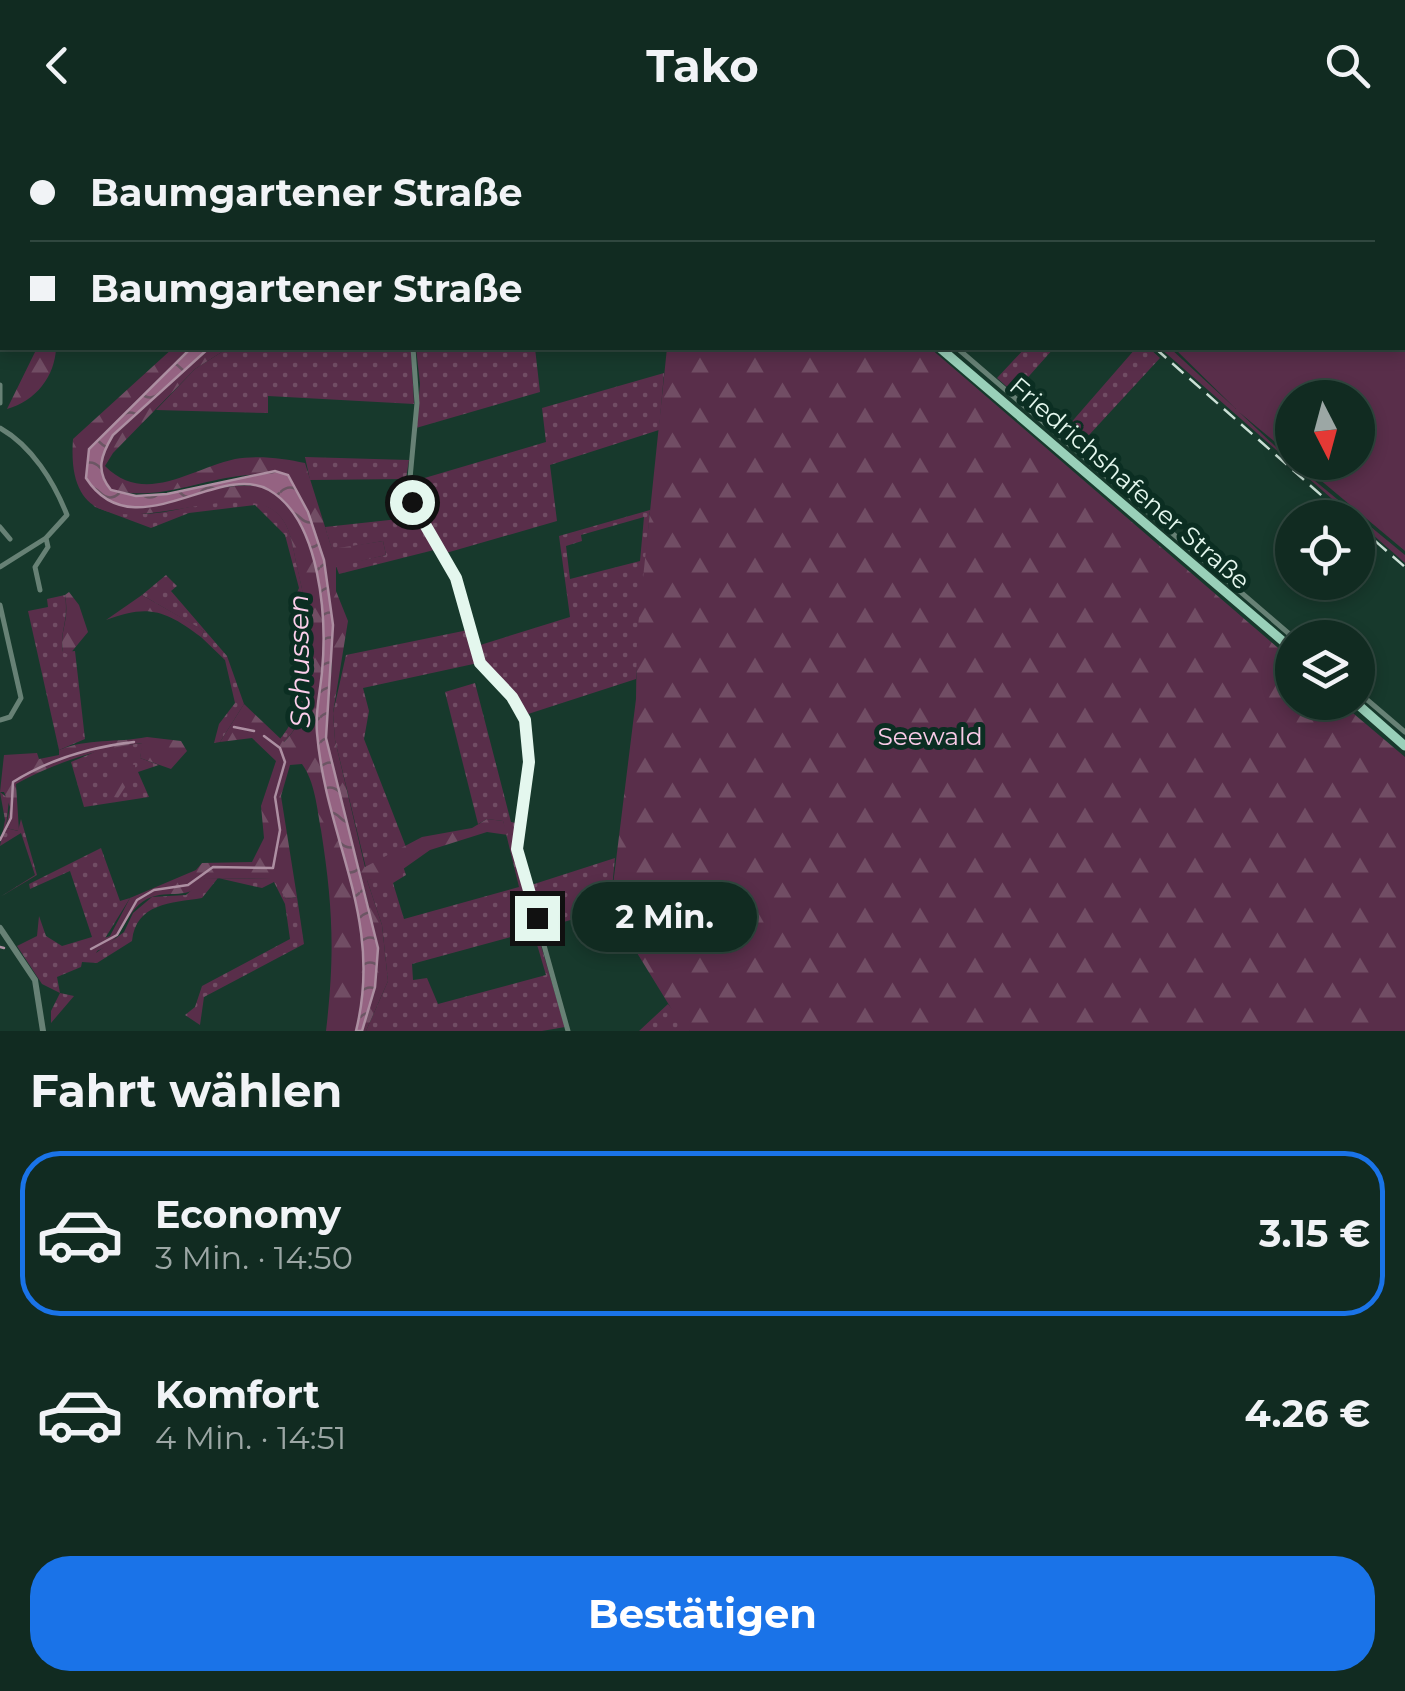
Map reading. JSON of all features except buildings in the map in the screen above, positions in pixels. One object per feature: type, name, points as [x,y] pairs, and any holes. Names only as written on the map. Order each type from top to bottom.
[{"type":"main road","name":"Friedrichshafener Straße","points":[[942,350],[1275,634]]},
{"type":"main road","points":[[1375,720],[1405,746]]},
{"type":"street","points":[[414,350],[417,403],[409,489],[418,514],[456,578],[480,663],[512,697],[525,720],[529,762],[517,849],[568,1031]]},
{"type":"street","points":[[959,350],[1275,622]]},
{"type":"street","points":[[0,385],[0,402]]},
{"type":"street","points":[[0,428],[22,445],[59,494],[66,520],[46,538],[0,566]]},
{"type":"street","points":[[0,527],[10,539]]},
{"type":"street","points":[[40,590],[36,567],[48,547],[46,538]]},
{"type":"street","points":[[0,605],[21,698],[10,717],[0,720]]},
{"type":"street","points":[[1375,706],[1405,732]]},
{"type":"street","points":[[0,928],[35,980],[44,1031]]},
{"type":"green space","points":[[36,350],[56,350],[42,386],[27,400],[7,409]]},
{"type":"green space","points":[[171,350],[189,350],[89,449],[86,478],[132,508],[221,488],[266,489],[283,501],[307,539],[322,612],[318,739],[360,920],[362,993],[356,1031],[326,1031],[332,954],[328,883],[315,796],[302,764],[290,765],[281,796],[297,897],[286,899],[273,879],[205,878],[186,893],[147,899],[132,912],[109,944],[89,953],[86,945],[110,936],[130,898],[196,870],[202,863],[252,862],[264,838],[261,806],[276,761],[252,738],[220,742],[244,704],[284,742],[298,724],[306,704],[311,658],[302,588],[289,533],[276,513],[243,502],[145,514],[115,513],[91,503],[76,480],[73,439]]},
{"type":"green space","points":[[207,350],[225,350],[195,369],[105,466],[120,478],[152,484],[235,459],[305,463],[332,549],[383,541],[386,555],[336,567],[336,591],[348,621],[333,713],[335,740],[365,867],[422,837],[472,828],[487,819],[503,821],[508,835],[487,832],[430,850],[389,879],[367,880],[382,925],[388,981],[366,1031],[362,1031],[369,907],[326,738],[332,663],[308,512],[288,475],[245,475],[144,493],[111,490],[101,470],[113,435]]},
{"type":"green space","points":[[225,350],[411,350],[414,404],[268,396],[268,413],[156,410],[195,369]]},
{"type":"green space","points":[[416,350],[535,350],[540,392],[416,428],[420,384]]},
{"type":"green space","name":"Seewald","points":[[667,350],[932,350],[1275,645],[1275,720],[1361,720],[1405,757],[1405,1031],[690,1031],[682,1026],[610,909],[636,699],[637,636]]},
{"type":"green space","points":[[1023,350],[1052,350],[1014,393],[997,378]]},
{"type":"green space","points":[[1134,350],[1151,350],[1160,358],[1078,447],[1062,433]]},
{"type":"green space","points":[[1162,350],[1172,350],[1236,409],[1176,350],[1405,350],[1405,551],[1375,526],[1375,500],[1344,500],[1320,480],[1375,480],[1375,380],[1275,380],[1275,442],[1239,412],[1275,449]]},
{"type":"green space","points":[[664,373],[659,430],[550,465],[557,521],[446,553],[421,515],[411,482],[546,442],[542,408]]},
{"type":"green space","points":[[305,457],[409,460],[406,479],[310,480]]},
{"type":"green space","points":[[1310,480],[1314,480],[1338,500]]},
{"type":"green space","points":[[89,500],[137,514],[227,500],[248,501],[268,507],[282,518],[294,549],[310,634],[311,658],[306,704],[283,743],[280,739],[291,724],[303,692],[306,659],[304,605],[295,597],[299,588],[285,535],[255,505],[189,513],[151,528],[95,507]]},
{"type":"green space","points":[[650,510],[636,679],[525,715],[486,665],[477,646],[570,617],[559,536]],"holes":[[[644,517],[640,561],[570,579],[566,546],[582,541],[581,535]]]},
{"type":"green space","points":[[417,517],[438,549],[339,574],[336,566],[386,555],[383,541],[332,550],[325,527]]},
{"type":"green space","points":[[1375,530],[1405,555],[1405,563],[1375,537]]},
{"type":"green space","points":[[166,575],[177,586],[171,591],[227,656],[244,704],[220,742],[214,743],[219,724],[235,703],[225,660],[201,637],[204,631],[142,595]]},
{"type":"green space","points":[[69,592],[79,605],[88,632],[69,655],[63,652],[62,644],[65,595]]},
{"type":"green space","points":[[65,595],[63,652],[75,651],[85,739],[59,750],[28,611],[48,607],[47,599]]},
{"type":"green space","points":[[142,595],[204,631],[201,637],[156,612],[134,612],[106,620]]},
{"type":"green space","points":[[468,630],[478,663],[363,688],[369,711],[364,739],[406,847],[366,868],[335,740],[333,713],[346,655]]},
{"type":"green space","points":[[475,683],[511,822],[517,823],[515,851],[519,871],[565,1027],[542,1031],[366,1031],[388,981],[382,925],[367,880],[391,876],[403,866],[406,875],[393,883],[404,919],[519,887],[503,821],[487,819],[478,824],[445,692]],"holes":[[[533,931],[546,975],[438,1004],[427,978],[413,980],[412,964]]]},
{"type":"green space","points":[[147,737],[181,741],[187,751],[171,769],[140,758],[142,743],[46,769],[16,784],[19,831],[6,828],[10,807],[4,792],[0,792],[4,755],[37,753],[39,759],[81,744]]},
{"type":"green space","points":[[143,743],[140,758],[159,765],[138,772],[149,797],[84,807],[71,762],[104,748]]},
{"type":"green space","points":[[119,763],[135,765],[135,772],[118,798],[113,797],[110,780]]},
{"type":"green space","points":[[0,792],[9,799],[6,828],[18,831],[21,819],[37,875],[0,897],[35,875],[21,833],[0,846],[5,820]]},
{"type":"green space","points":[[101,848],[120,901],[130,898],[96,953],[124,932],[133,913],[152,897],[186,895],[205,878],[218,878],[202,898],[148,912],[135,928],[132,941],[97,963],[82,962],[81,967],[57,977],[60,993],[42,984],[17,946],[37,936],[39,916],[46,936],[62,946],[92,937],[70,871],[30,889],[29,884]]},
{"type":"green space","points":[[615,858],[610,909],[542,928],[528,886]]},
{"type":"green space","points":[[219,878],[274,879],[286,899],[297,897],[304,944],[204,997],[200,1025],[185,1015],[195,1007],[202,986],[290,939],[285,904],[274,882],[262,888]]},
{"type":"green space","points":[[60,993],[74,996],[51,1023],[51,1011]]},
{"type":"green space","points":[[668,1004],[690,1031],[639,1031]]},
{"type":"water","points":[[189,350],[207,350],[113,435],[103,456],[101,470],[106,483],[111,490],[136,496],[167,494],[275,471],[288,475],[308,512],[324,560],[333,625],[326,738],[378,948],[375,987],[362,1031],[356,1031],[363,990],[358,916],[322,772],[317,733],[323,650],[321,599],[310,547],[300,524],[286,504],[269,490],[248,484],[151,506],[127,507],[105,498],[86,478],[89,449]]},
{"type":"waterway","points":[[234,727],[254,731]]},
{"type":"waterway","points":[[91,949],[117,935],[137,900],[154,890],[188,885],[213,867],[273,868],[280,830],[275,797],[285,762],[280,748],[264,736]]},
{"type":"waterway","points":[[0,840],[11,818],[13,782],[71,755],[134,742]]},
{"type":"waterway","points":[[0,947],[4,948]]},
{"type":"railway","points":[[1157,350],[1327,500]]},
{"type":"railway","points":[[1375,541],[1405,567]]},
{"type":"route","points":[[412,502],[456,578],[480,663],[512,697],[525,720],[529,762],[517,849],[537,918]]},
{"type":"water label","name":"Schussen","points":[[299,661]]}]
